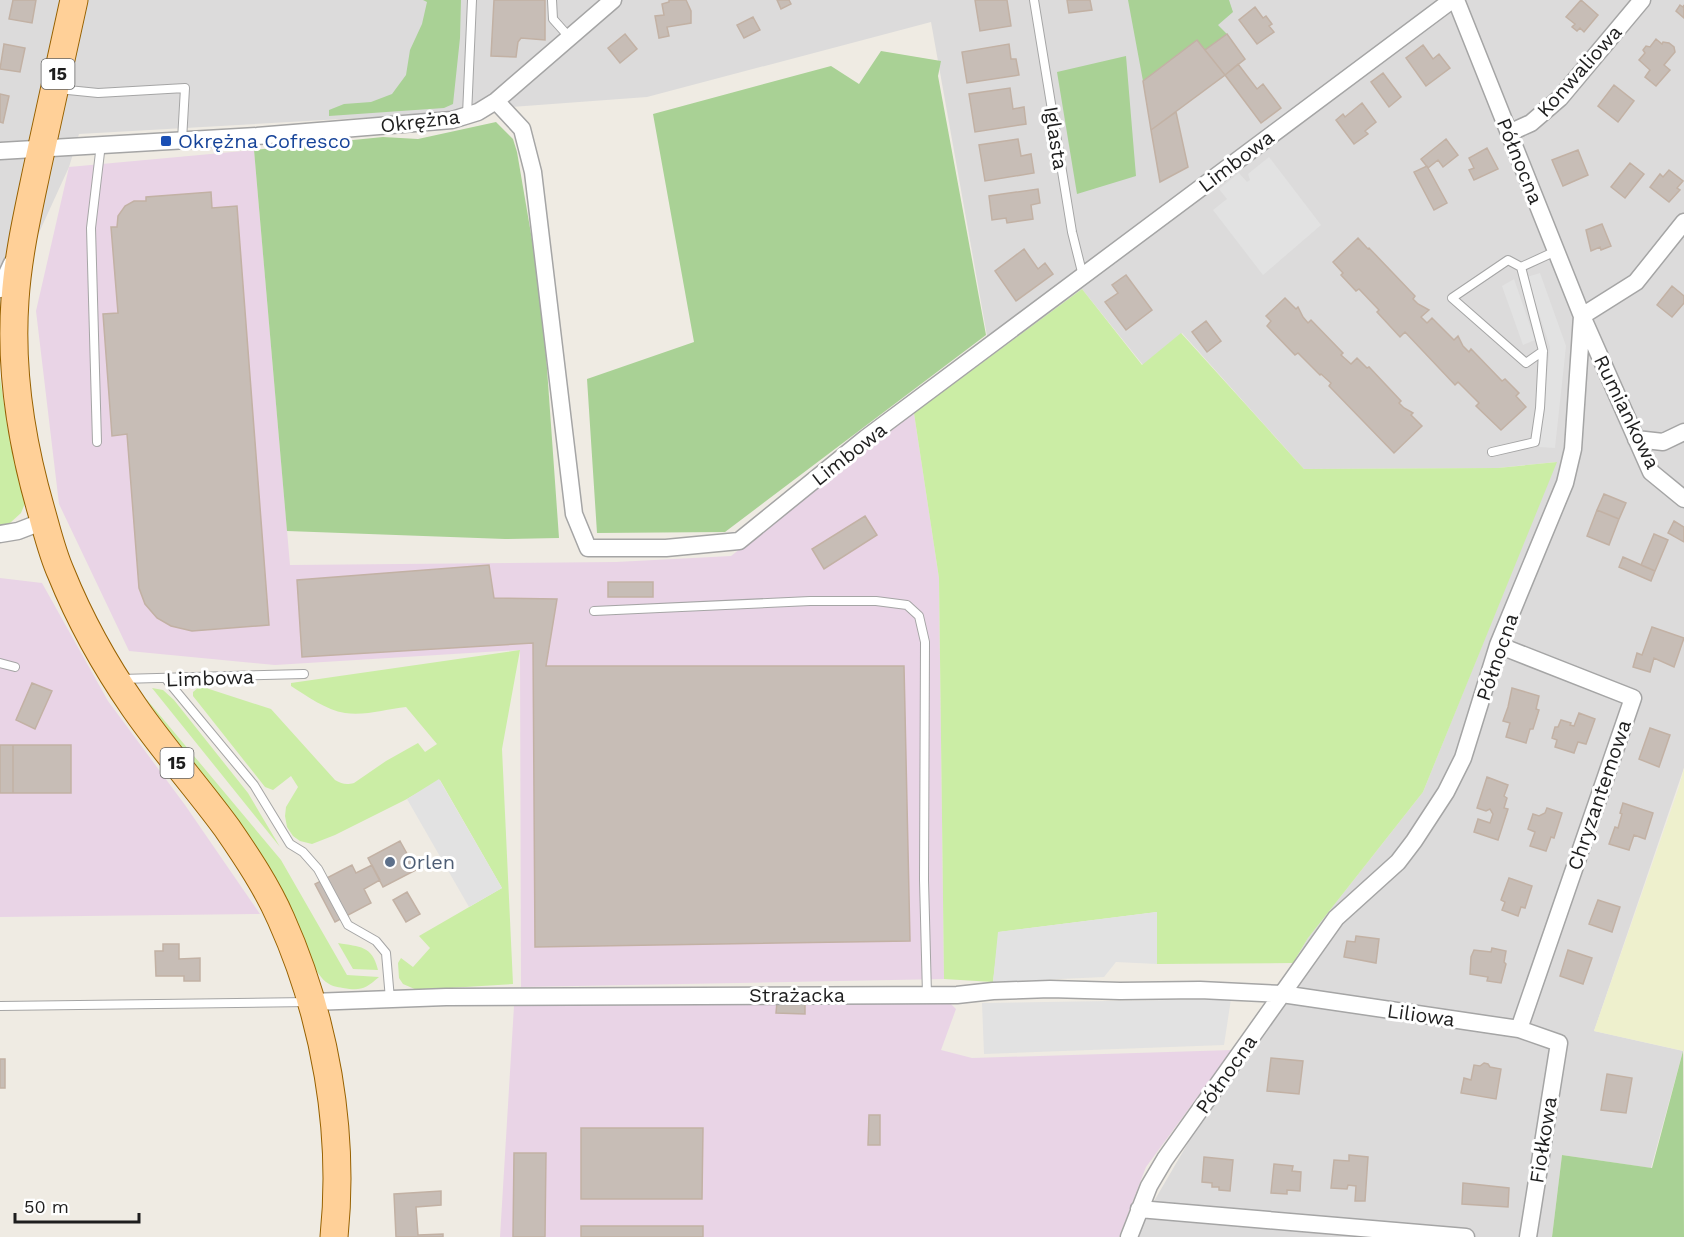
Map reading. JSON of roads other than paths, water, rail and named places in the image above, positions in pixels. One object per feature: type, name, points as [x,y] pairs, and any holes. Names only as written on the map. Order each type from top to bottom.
[{"type":"main road","name":"15","points":[[74,0],[22,241],[15,299],[14,370],[31,476],[60,571],[83,621],[116,679],[152,732],[227,828],[256,872],[280,917],[298,960],[312,1002],[328,1072],[334,1112],[337,1192],[334,1237]]},
{"type":"street","name":"Okrężna","points":[[0,151],[425,124],[452,120],[496,101],[613,0]]},
{"type":"street","name":"Limbowa","points":[[496,101],[522,129],[533,172],[574,514],[588,548],[666,548],[738,542],[866,438],[1454,0]]},
{"type":"street","name":"Północna","points":[[1129,1237],[1139,1209],[1165,1159],[1336,918],[1398,862],[1414,842],[1446,792],[1463,758],[1498,645],[1565,483],[1574,449],[1582,316],[1454,0]]},
{"type":"street","name":"Konwaliowa","points":[[1509,133],[1531,123],[1560,98],[1642,0]]},
{"type":"street","points":[[1582,316],[1636,282],[1684,222]]},
{"type":"street","points":[[0,290],[22,241]]},
{"type":"street","name":"Rumiankowa","points":[[1582,316],[1651,472],[1684,499]]},
{"type":"street","points":[[1636,439],[1663,442],[1684,432]]},
{"type":"street","points":[[0,534],[18,531],[44,521]]},
{"type":"street","name":"Chryzantemowa","points":[[1498,645],[1633,698],[1519,1029]]},
{"type":"street","name":"Strażacka","points":[[312,1002],[390,999],[957,995],[1039,989],[1200,990],[1282,994]]},
{"type":"street","name":"Liliowa","points":[[1282,994],[1519,1029],[1558,1043]]},
{"type":"street","name":"Fiołkowa","points":[[1528,1237],[1558,1043]]},
{"type":"street","points":[[1139,1209],[1466,1237]]},
{"type":"lane","points":[[467,115],[472,0]]},
{"type":"lane","points":[[552,0],[553,19],[570,38]]},
{"type":"lane","name":"Iglasta","points":[[1034,0],[1072,232],[1083,276]]},
{"type":"lane","points":[[55,88],[98,93],[185,88],[182,140]]},
{"type":"lane","points":[[97,442],[91,228],[101,144]]},
{"type":"lane","points":[[1521,267],[1556,251]]},
{"type":"lane","points":[[1492,452],[1535,442],[1544,351],[1521,267],[1508,260],[1452,298],[1526,363],[1544,351]]},
{"type":"lane","points":[[594,611],[810,601],[876,601],[907,605],[919,616],[925,642],[924,880],[927,995]]},
{"type":"lane","points":[[0,663],[15,667]]},
{"type":"lane","name":"Limbowa","points":[[116,679],[304,674]]},
{"type":"lane","points":[[166,679],[254,785],[290,844],[303,852],[318,869],[348,925],[375,941],[386,953],[390,999]]},
{"type":"lane","points":[[0,1006],[312,1002]]},
{"type":"place","name":"Okrężna Cofresco","points":[[166,141]]},
{"type":"place","name":"Orlen","points":[[390,862]]}]
